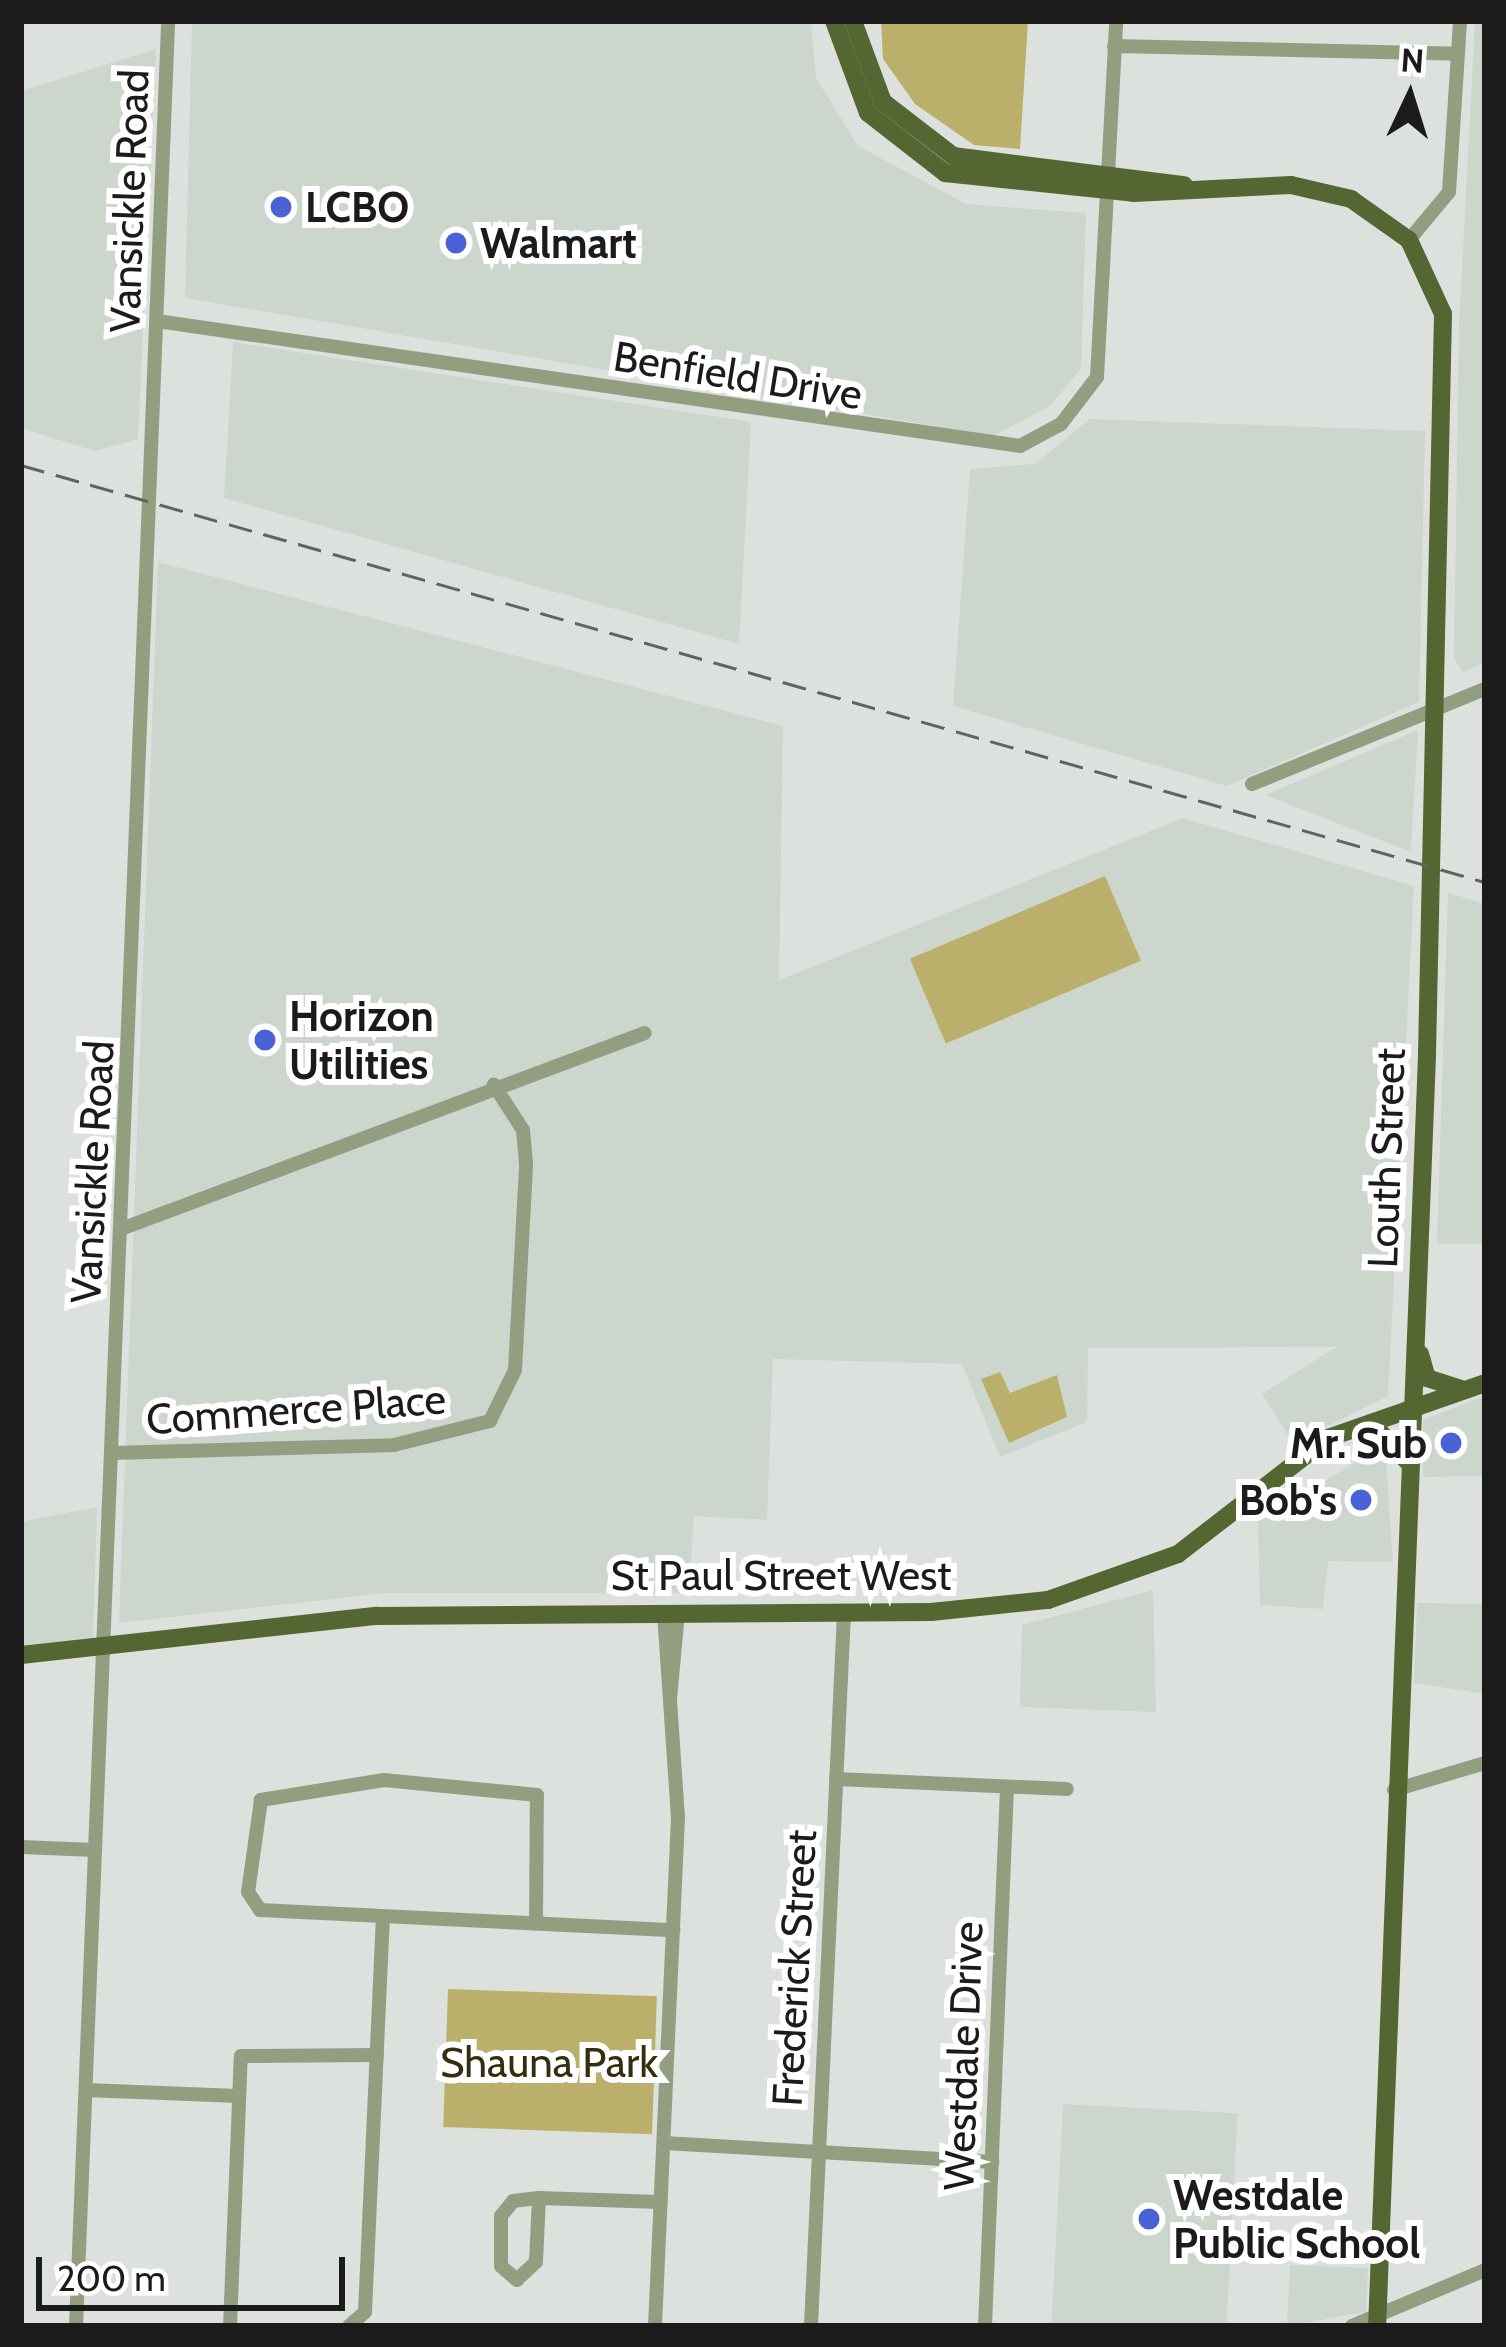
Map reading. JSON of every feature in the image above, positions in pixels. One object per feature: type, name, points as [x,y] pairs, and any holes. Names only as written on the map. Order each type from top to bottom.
[{"type":"main road","points":[[835,21],[856,95],[918,159],[984,183],[1184,184],[1351,199],[1409,240]]},
{"type":"main road","points":[[854,21],[872,85],[928,144],[987,167],[1108,182]]},
{"type":"main road","name":"Louth Street","points":[[1377,2320],[1415,1325],[1443,314],[1409,240]]},
{"type":"main road","points":[[1415,1325],[1427,1378],[1479,1386]]},
{"type":"main road","name":"St Paul Street West","points":[[21,1655],[377,1616],[987,1610],[1134,1574],[1237,1513],[1295,1457],[1372,1423],[1479,1386]]},
{"type":"main road","points":[[1372,1423],[1408,1462]]},
{"type":"street","name":"Vansickle Road","points":[[76,2326],[168,21]]},
{"type":"street","name":"Benfield Drive","points":[[157,321],[1020,446],[1061,424],[1096,377],[1116,21]]},
{"type":"street","points":[[1409,240],[1449,192],[1460,21]]},
{"type":"street","points":[[1114,46],[1458,54]]},
{"type":"street","points":[[1252,784],[1485,688]]},
{"type":"street","points":[[121,1228],[494,1085],[645,1033]]},
{"type":"street","name":"Commerce Place","points":[[112,1453],[394,1444],[490,1420],[515,1370],[526,1164],[523,1130],[494,1085]]},
{"type":"street","points":[[655,2326],[674,1930],[668,1704],[671,1612]]},
{"type":"street","name":"Frederick Street","points":[[811,2326],[844,1613]]},
{"type":"street","points":[[1394,1790],[1485,1763]]},
{"type":"street","points":[[836,1779],[1067,1790]]},
{"type":"street","points":[[536,1923],[537,1795],[384,1780],[265,1792],[252,1903],[383,1917],[674,1930]]},
{"type":"street","name":"Westdale Drive","points":[[985,2326],[1007,1788]]},
{"type":"street","points":[[21,1847],[95,1850]]},
{"type":"street","points":[[350,2326],[365,2312],[383,1917]]},
{"type":"street","points":[[230,2326],[238,2096],[251,2049],[377,2055]]},
{"type":"street","points":[[86,2090],[238,2096]]},
{"type":"street","points":[[664,2143],[992,2162]]},
{"type":"street","points":[[539,2198],[536,2262],[517,2280],[501,2266],[501,2216],[539,2198],[660,2202]]},
{"type":"street","points":[[1352,2326],[1377,2320],[1485,2270]]},
{"type":"shaded area","points":[[192,21],[811,21],[816,78],[858,146],[966,204],[1086,213],[1081,369],[1050,406],[993,436],[185,298]]},
{"type":"shaded area","points":[[1475,21],[1485,21],[1485,663],[1463,672],[1454,658],[1459,324]]},
{"type":"shaded area","points":[[156,49],[138,439],[95,451],[21,428],[21,91]]},
{"type":"shaded area","points":[[233,342],[751,422],[739,644],[224,498]]},
{"type":"shaded area","points":[[1090,419],[1425,431],[1419,702],[1227,786],[953,706],[970,469],[1035,464]]},
{"type":"shaded area","points":[[158,562],[783,726],[779,980],[1183,818],[1414,886],[1388,1396],[1293,1443],[1262,1394],[1336,1347],[1088,1348],[1087,1422],[1000,1457],[962,1364],[773,1359],[767,1520],[694,1516],[689,1593],[385,1593],[119,1623]]},
{"type":"shaded area","points":[[1418,730],[1411,852],[1265,795]]},
{"type":"shaded area","points":[[1448,893],[1485,904],[1485,1244],[1437,1244]]},
{"type":"shaded area","points":[[1485,1396],[1485,1476],[1423,1477],[1423,1420]]},
{"type":"shaded area","points":[[1385,1444],[1393,1562],[1328,1561],[1323,1609],[1260,1605],[1258,1522]]},
{"type":"shaded area","points":[[97,1507],[93,1637],[21,1646],[21,1522]]},
{"type":"shaded area","points":[[1153,1590],[1156,1712],[1020,1707],[1022,1625]]},
{"type":"shaded area","points":[[1417,1603],[1485,1604],[1485,1694],[1414,1683]]},
{"type":"shaded area","name":"Westdale Public School","points":[[1063,2104],[1238,2113],[1227,2326],[1051,2326]]},
{"type":"shaded area","points":[[1290,2265],[1368,2268],[1366,2312],[1287,2326]]},
{"type":"green space","points":[[881,21],[1028,21],[1020,149],[974,145],[915,104],[883,59]]},
{"type":"green space","points":[[1105,876],[1141,961],[946,1044],[910,959]]},
{"type":"green space","points":[[1000,1372],[1010,1393],[1057,1375],[1067,1417],[1009,1443],[981,1379]]},
{"type":"green space","name":"Shauna Park","points":[[448,1989],[657,1996],[652,2134],[443,2127]]},
{"type":"railway","points":[[21,465],[1485,882]]},
{"type":"place","name":"LCBO","points":[[281,207]]},
{"type":"place","name":"Walmart","points":[[456,243]]},
{"type":"place","name":"Horizon Utilities","points":[[265,1040]]},
{"type":"place","name":"Mr. Sub","points":[[1451,1443]]},
{"type":"place","name":"Bob's","points":[[1361,1500]]},
{"type":"place","name":"Westdale Public School","points":[[1149,2219]]}]
